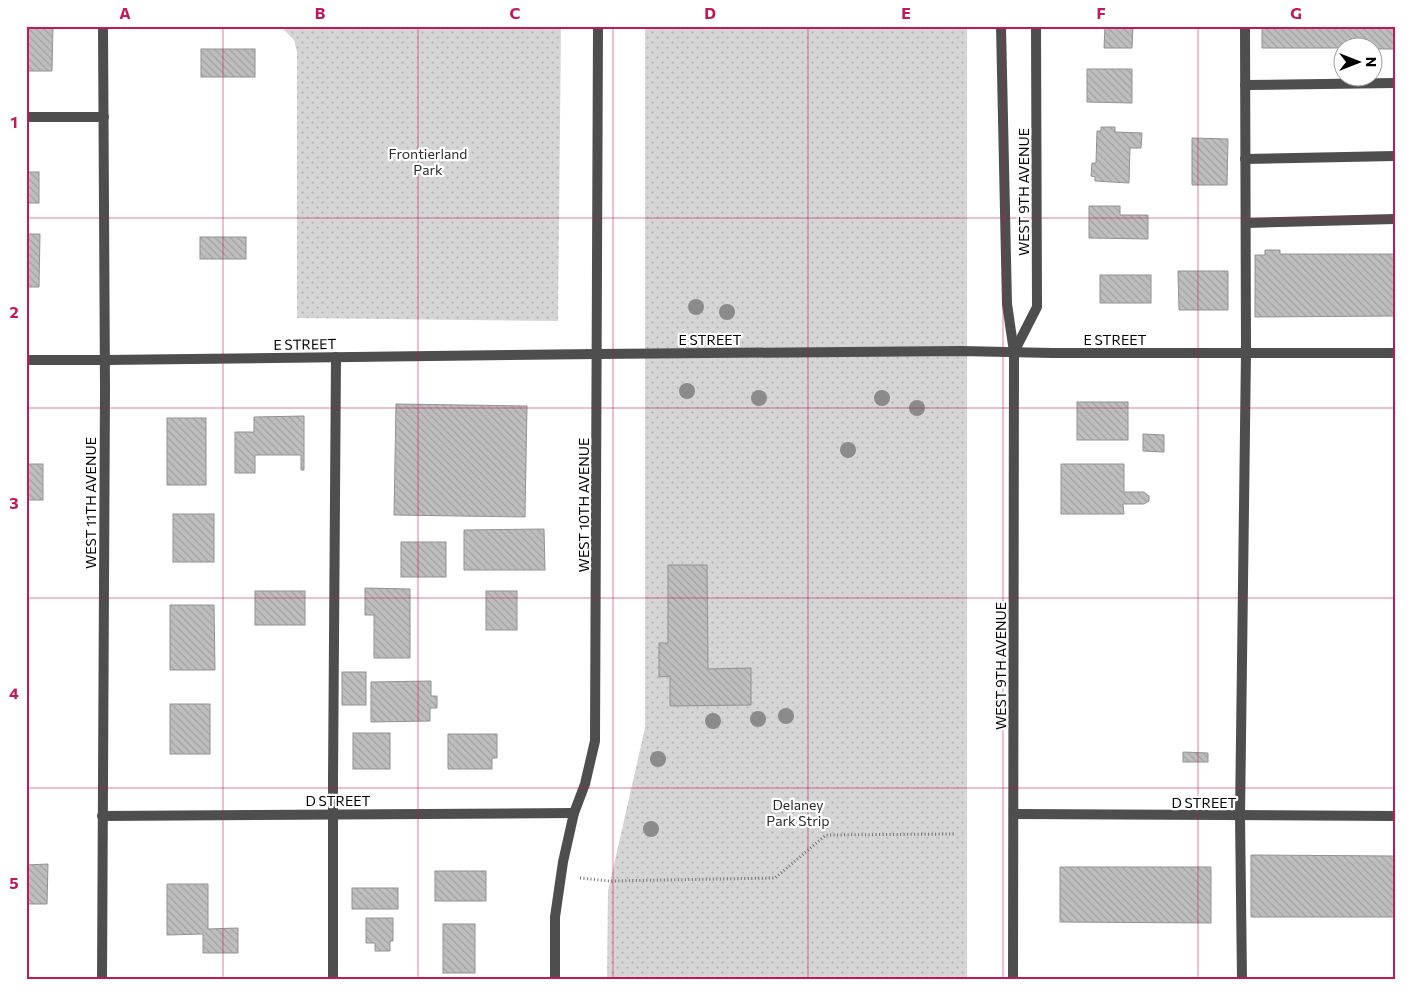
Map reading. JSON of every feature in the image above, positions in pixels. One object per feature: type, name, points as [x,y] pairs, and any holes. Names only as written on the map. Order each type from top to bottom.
[{"type":"street","name":"WEST 11TH AVENUE","points":[[102,980],[105,360],[103,26]]},
{"type":"street","name":"WEST 10TH AVENUE","points":[[556,980],[555,917],[561,876],[574,813],[585,784],[595,740],[598,26]]},
{"type":"street","name":"WEST 9TH AVENUE","points":[[1001,26],[1007,304],[1014,352],[1013,980]]},
{"type":"street","name":"WEST 9TH AVENUE","points":[[1014,352],[1037,306],[1036,26]]},
{"type":"street","points":[[1242,980],[1240,816],[1246,352],[1245,26]]},
{"type":"street","points":[[1245,85],[1395,83]]},
{"type":"street","points":[[26,117],[104,118]]},
{"type":"street","points":[[1245,159],[1395,156]]},
{"type":"street","points":[[1246,222],[1395,218]]},
{"type":"street","name":"E STREET","points":[[26,360],[597,354],[1395,353]]},
{"type":"street","points":[[333,980],[336,358]]},
{"type":"street","name":"D STREET","points":[[102,816],[574,813]]},
{"type":"street","name":"D STREET","points":[[1014,814],[1395,816]]},
{"type":"path","points":[[561,876],[609,881],[774,878],[826,835],[954,834]]},
{"type":"green space","name":"Frontierland Park","points":[[280,26],[561,26],[558,321],[297,318],[297,52],[294,40]]},
{"type":"green space","name":"Delaney Park Strip","points":[[645,26],[967,26],[967,980],[607,980],[608,891],[645,728]]},
{"type":"building","points":[[26,26],[53,26],[52,71],[26,71]]},
{"type":"building","points":[[1105,26],[1133,26],[1132,48],[1104,48]]},
{"type":"building","points":[[1262,26],[1395,26],[1395,49],[1384,49],[1384,38],[1334,38],[1334,48],[1262,48]]},
{"type":"building","points":[[201,49],[255,49],[255,77],[201,77]]},
{"type":"building","points":[[1087,69],[1132,69],[1132,103],[1087,102]]},
{"type":"building","points":[[1101,127],[1115,127],[1115,132],[1142,133],[1141,148],[1130,148],[1129,183],[1095,181],[1095,177],[1091,176],[1092,163],[1096,163],[1097,131],[1101,131]]},
{"type":"building","points":[[1192,138],[1228,139],[1227,185],[1192,185]]},
{"type":"building","points":[[26,172],[39,172],[39,203],[26,203]]},
{"type":"building","points":[[1089,206],[1120,206],[1120,215],[1148,215],[1148,239],[1089,238]]},
{"type":"building","points":[[26,234],[40,234],[39,287],[26,287]]},
{"type":"building","points":[[200,237],[246,237],[246,259],[200,259]]},
{"type":"building","points":[[1265,250],[1280,250],[1280,254],[1395,254],[1395,316],[1255,317],[1255,255],[1265,255]]},
{"type":"building","points":[[1178,271],[1228,271],[1228,310],[1179,310]]},
{"type":"building","points":[[1100,275],[1151,275],[1151,303],[1100,303]]},
{"type":"building","points":[[1077,402],[1128,402],[1128,440],[1077,440]]},
{"type":"building","points":[[396,404],[527,406],[525,517],[394,515]]},
{"type":"building","points":[[304,416],[304,470],[301,470],[301,455],[255,455],[255,473],[235,473],[235,432],[254,432],[254,417]]},
{"type":"building","points":[[167,418],[206,418],[206,485],[167,485]]},
{"type":"building","points":[[1143,434],[1164,435],[1164,452],[1143,451]]},
{"type":"building","points":[[26,464],[43,464],[43,500],[26,500]]},
{"type":"building","points":[[1061,464],[1124,464],[1124,492],[1144,492],[1149,496],[1149,501],[1144,504],[1123,504],[1124,514],[1061,514]]},
{"type":"building","points":[[173,514],[214,514],[214,562],[173,562]]},
{"type":"building","points":[[544,529],[545,570],[464,570],[464,530]]},
{"type":"building","points":[[401,542],[446,542],[446,577],[401,577]]},
{"type":"building","points":[[668,565],[707,565],[708,669],[751,668],[751,705],[670,706],[670,676],[659,677],[659,643],[668,643]]},
{"type":"building","points":[[365,588],[410,589],[410,658],[374,658],[374,615],[365,615]]},
{"type":"building","points":[[255,591],[305,591],[305,625],[255,625]]},
{"type":"building","points":[[486,591],[517,591],[517,630],[486,630]]},
{"type":"building","points":[[170,605],[214,605],[215,670],[170,670]]},
{"type":"building","points":[[342,672],[366,672],[366,705],[342,705]]},
{"type":"building","points":[[431,681],[431,696],[437,696],[437,708],[430,708],[430,721],[371,722],[371,682]]},
{"type":"building","points":[[170,704],[210,704],[210,754],[170,754]]},
{"type":"building","points":[[353,733],[390,733],[390,769],[353,769]]},
{"type":"building","points":[[448,734],[497,734],[497,758],[492,758],[492,769],[448,769]]},
{"type":"building","points":[[1183,752],[1208,753],[1208,762],[1183,762]]},
{"type":"building","points":[[1251,855],[1395,856],[1395,917],[1251,917]]},
{"type":"building","points":[[48,864],[47,904],[26,904],[26,865]]},
{"type":"building","points":[[1060,867],[1211,867],[1211,923],[1060,922]]},
{"type":"building","points":[[435,871],[486,871],[486,901],[435,901]]},
{"type":"building","points":[[167,884],[208,884],[208,929],[238,928],[238,953],[203,953],[203,934],[167,935]]},
{"type":"building","points":[[352,888],[398,888],[398,909],[352,909]]},
{"type":"building","points":[[366,918],[393,918],[393,941],[390,941],[390,951],[375,951],[375,943],[366,943]]},
{"type":"building","points":[[443,924],[475,924],[475,973],[443,973]]}]
